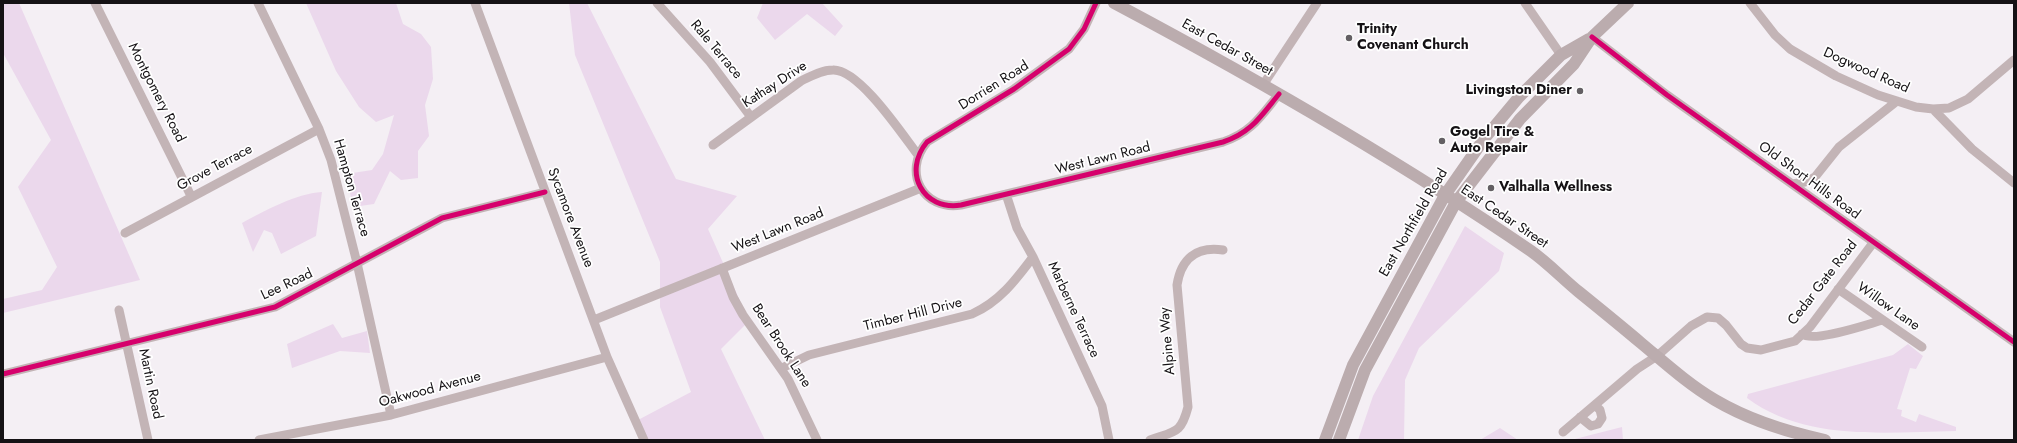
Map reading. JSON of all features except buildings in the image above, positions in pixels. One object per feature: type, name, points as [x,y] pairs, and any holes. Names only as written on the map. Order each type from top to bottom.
[{"type":"main road","name":"East Cedar Street","points":[[1114,3],[1263,85],[1446,195],[1534,253],[1682,377],[1720,402],[1771,426],[1794,434],[1825,440]]},
{"type":"main road","name":"East Northfield Road","points":[[1339,440],[1365,370],[1456,202],[1535,103],[1574,64],[1592,37],[1628,3]]},
{"type":"main road","name":"East Northfield Road","points":[[1325,440],[1353,365],[1446,195],[1484,139],[1519,97],[1561,55],[1592,37]]},
{"type":"main road","points":[[1535,103],[1535,94],[1564,65],[1561,55]]},
{"type":"main road","points":[[1344,388],[1357,392]]},
{"type":"street","name":"Montgomery Road","points":[[95,3],[192,196]]},
{"type":"street","name":"Hampton Terrace","points":[[258,3],[319,129],[338,181],[391,415]]},
{"type":"street","name":"Sycamore Avenue","points":[[475,3],[594,320],[606,357],[644,440]]},
{"type":"street","name":"Rale Terrace","points":[[657,3],[710,62],[751,117]]},
{"type":"street","name":"Dorrien Road","points":[[918,155],[930,140],[1014,89],[1069,49],[1084,29],[1096,3]]},
{"type":"street","points":[[1263,85],[1317,3]]},
{"type":"street","points":[[1525,3],[1561,55]]},
{"type":"street","name":"Dogwood Road","points":[[1750,3],[1775,34],[1790,49],[1836,76],[1897,101],[1916,107],[1933,110]]},
{"type":"street","name":"Old Short Hills Road","points":[[1592,37],[1667,95],[1872,243],[2014,342]]},
{"type":"street","points":[[1933,110],[1949,108],[1968,99],[2014,60]]},
{"type":"street","name":"Kathay Drive","points":[[713,145],[801,81],[814,74],[834,69],[845,73],[869,92],[918,155]]},
{"type":"street","name":"West Lawn Road","points":[[594,320],[921,188],[932,200],[946,206],[953,206],[1223,142],[1238,137],[1258,121],[1278,94]]},
{"type":"street","points":[[1792,184],[1805,182],[1815,177],[1839,147],[1897,101]]},
{"type":"street","points":[[1933,110],[1972,149],[2014,183]]},
{"type":"street","name":"Grove Terrace","points":[[125,233],[319,129]]},
{"type":"street","points":[[918,155],[916,174],[921,188]]},
{"type":"street","name":"Lee Road","points":[[3,374],[127,342],[275,307],[442,218],[545,192]]},
{"type":"street","name":"Marberne Terrace","points":[[1006,194],[1017,228],[1033,257],[1102,406],[1109,440]]},
{"type":"street","name":"Cedar Gate Road","points":[[1563,432],[1637,369],[1657,356],[1691,326],[1707,317],[1718,318],[1726,325],[1741,344],[1753,350],[1761,350],[1795,341],[1838,289],[1872,243]]},
{"type":"street","name":"Alpine Way","points":[[1150,440],[1177,430],[1184,423],[1188,407],[1177,285],[1179,274],[1190,257],[1199,252],[1211,248],[1223,250]]},
{"type":"street","name":"Timber Hill Drive","points":[[782,368],[809,355],[948,322],[972,314],[987,307],[999,298],[1033,257]]},
{"type":"street","name":"Bear Brook Lane","points":[[722,268],[733,297],[743,315],[782,368],[800,402],[817,440]]},
{"type":"street","name":"Willow Lane","points":[[1838,289],[1922,347]]},
{"type":"street","name":"Martin Road","points":[[119,310],[148,440]]},
{"type":"street","points":[[1802,334],[1805,337],[1818,337],[1883,320]]},
{"type":"street","name":"Oakwood Avenue","points":[[259,440],[391,415],[606,357]]},
{"type":"street","points":[[1580,417],[1591,426],[1598,424],[1602,418],[1600,410],[1595,405]]},
{"type":"shaded area","points":[[3,3],[19,3],[140,280],[3,313],[3,299],[42,290],[57,267],[18,187],[51,140],[3,53]]},
{"type":"shaded area","points":[[306,3],[396,3],[403,24],[421,34],[431,47],[433,79],[425,105],[429,136],[418,151],[418,178],[401,180],[390,171],[374,204],[353,207],[346,174],[372,170],[383,154],[394,115],[376,122],[359,107],[336,71]]},
{"type":"shaded area","points":[[569,3],[587,3],[676,179],[737,196],[708,229],[749,321],[721,349],[765,440],[648,440],[638,420],[691,392],[660,307],[660,262],[575,55]]},
{"type":"shaded area","points":[[763,3],[822,3],[843,26],[835,36],[807,14],[775,40],[757,18]]},
{"type":"shaded area","points":[[322,192],[316,236],[281,254],[272,233],[264,230],[253,252],[242,223],[291,199],[312,193]]},
{"type":"shaded area","points":[[1465,226],[1504,253],[1499,271],[1419,348],[1405,380],[1404,440],[1358,440],[1373,396]]},
{"type":"shaded area","points":[[333,324],[342,338],[367,331],[370,353],[340,351],[292,368],[287,344]]},
{"type":"shaded area","points":[[1908,344],[1923,356],[1916,369],[1910,368],[1897,409],[1902,410],[1901,416],[1916,422],[1919,414],[1956,427],[1956,431],[1875,433],[1821,428],[1795,422],[1770,412],[1747,398],[1748,394],[1893,355]]},
{"type":"shaded area","points":[[1622,427],[1623,440],[1571,440]]},
{"type":"shaded area","points":[[1500,428],[1518,440],[1480,440]]},
{"type":"cycle path","points":[[1096,3],[1084,29],[1069,49],[1014,89],[927,142],[916,165],[920,187],[927,196],[936,202],[948,205],[961,205],[1223,142],[1241,134],[1248,129],[1255,123],[1279,94]]},
{"type":"cycle path","points":[[1592,37],[1667,95],[2014,342]]},
{"type":"cycle path","points":[[3,374],[275,307],[442,218],[545,192]]},
{"type":"place","name":"Trinity Covenant Church","points":[[1349,38]]},
{"type":"place","name":"Livingston Diner","points":[[1580,91]]},
{"type":"place","name":"Gogel Tire & Auto Repair","points":[[1442,141]]},
{"type":"place","name":"Valhalla Wellness","points":[[1491,188]]}]
